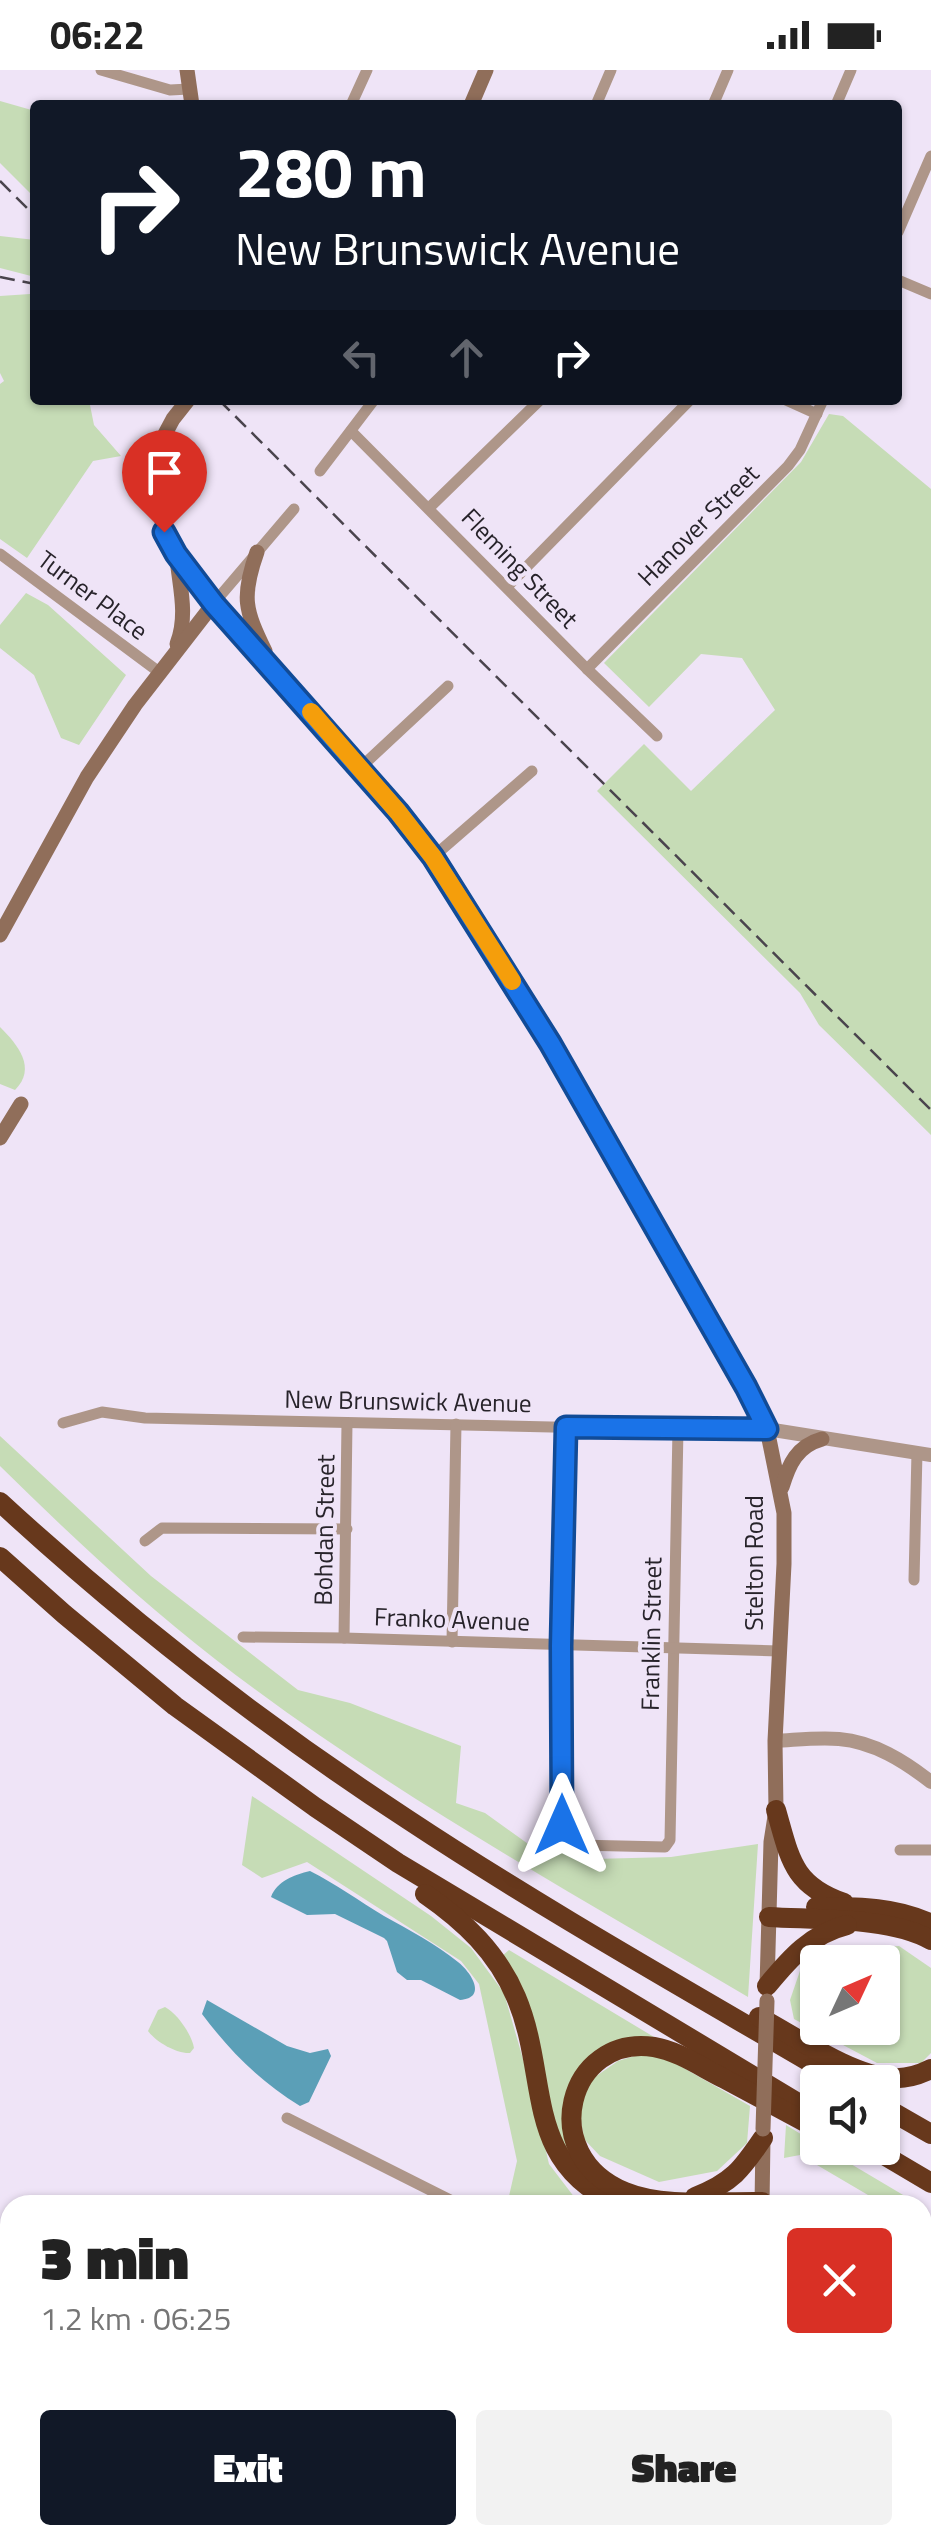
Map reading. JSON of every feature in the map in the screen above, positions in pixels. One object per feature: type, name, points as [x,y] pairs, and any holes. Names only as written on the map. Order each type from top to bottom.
[{"type":"highway","points":[[0,1502],[126,1614],[322,1762],[462,1854],[815,2065]]},
{"type":"highway","points":[[0,1557],[175,1706],[315,1807],[398,1863],[800,2104]]},
{"type":"highway","points":[[776,1810],[788,1852],[801,1877],[817,1892],[854,1915],[910,1930],[931,1940]]},
{"type":"highway","points":[[398,1863],[423,1892],[478,1937],[499,1964],[516,1996],[530,2039],[548,2133],[560,2160],[586,2186],[604,2195]]},
{"type":"highway","points":[[769,1912],[901,1913],[931,1924]]},
{"type":"highway","points":[[767,1993],[799,1949],[854,1915]]},
{"type":"highway","points":[[701,1998],[719,1995],[866,2072],[908,2078],[931,2069]]},
{"type":"highway","points":[[635,2195],[592,2171],[576,2147],[570,2119],[577,2090],[591,2069],[612,2054],[632,2047],[672,2052],[800,2120]]},
{"type":"highway","points":[[900,2116],[931,2134]]},
{"type":"highway","points":[[699,2195],[729,2182],[744,2167],[763,2133]]},
{"type":"highway","points":[[900,2165],[931,2183]]},
{"type":"main road","points":[[187,70],[190,97]]},
{"type":"main road","points":[[473,100],[486,70]]},
{"type":"main road","name":"Stelton Road","points":[[184,405],[166,434],[155,481],[164,532],[176,554],[214,604],[360,768],[433,857],[550,1043],[767,1429],[784,1514],[784,1564],[776,1810],[771,1842],[762,2195]]},
{"type":"main road","points":[[257,552],[248,576],[247,615],[273,668]]},
{"type":"main road","points":[[172,656],[183,621],[176,554]]},
{"type":"main road","points":[[0,935],[87,777],[159,672],[214,604]]},
{"type":"main road","points":[[0,947],[12,916]]},
{"type":"main road","points":[[0,1138],[21,1104]]},
{"type":"main road","points":[[780,1491],[788,1466],[800,1450],[822,1439]]},
{"type":"street","points":[[101,70],[190,97]]},
{"type":"street","points":[[353,100],[366,70]]},
{"type":"street","points":[[598,100],[611,70]]},
{"type":"street","points":[[715,100],[728,70]]},
{"type":"street","points":[[838,100],[851,70]]},
{"type":"street","points":[[902,224],[931,156]]},
{"type":"street","points":[[902,282],[931,294]]},
{"type":"street","points":[[320,471],[370,405]]},
{"type":"street","points":[[429,508],[535,405]]},
{"type":"street","points":[[507,587],[685,405]]},
{"type":"street","points":[[797,405],[818,414]]},
{"type":"street","name":"Hanover Street","points":[[588,669],[788,466],[822,405]]},
{"type":"street","name":"Fleming Street","points":[[352,431],[657,736]]},
{"type":"street","points":[[214,604],[294,509]]},
{"type":"street","name":"Turner Place","points":[[0,554],[159,672]]},
{"type":"street","points":[[360,768],[448,686]]},
{"type":"street","points":[[433,857],[532,770]]},
{"type":"street","name":"New Brunswick Avenue","points":[[63,1423],[102,1412],[145,1418],[767,1429],[924,1453]]},
{"type":"street","name":"Bohdan Street","points":[[344,1638],[348,1423]]},
{"type":"street","points":[[452,1642],[456,1424]]},
{"type":"street","points":[[561,1646],[566,1427]]},
{"type":"street","name":"Franklin Street","points":[[561,1646],[564,1841],[577,1845],[665,1847],[670,1840],[678,1429]]},
{"type":"street","points":[[914,1580],[924,1453]]},
{"type":"street","points":[[145,1541],[162,1528],[347,1530]]},
{"type":"street","name":"Franko Avenue","points":[[243,1637],[779,1651]]},
{"type":"street","points":[[776,1740],[838,1739],[864,1744],[898,1759],[931,1782]]},
{"type":"street","points":[[900,1850],[931,1850]]},
{"type":"street","points":[[287,2118],[440,2195]]},
{"type":"green space","points":[[0,101],[30,110],[30,193],[0,163]]},
{"type":"green space","points":[[0,236],[30,239],[30,276],[0,268]]},
{"type":"green space","points":[[30,294],[30,405],[90,405],[94,425],[121,456],[93,461],[27,558],[0,539],[0,384],[4,381],[0,373],[0,296]]},
{"type":"green space","points":[[829,414],[843,416],[931,489],[931,1135],[819,1025],[800,993],[597,791],[644,744],[691,791],[775,710],[742,658],[701,654],[649,707],[604,663],[801,462]]},
{"type":"green space","points":[[26,593],[48,605],[126,675],[79,745],[61,738],[34,675],[0,648],[0,625]]},
{"type":"green space","points":[[0,1027],[13,1041],[25,1065],[15,1090],[0,1084]]},
{"type":"green space","points":[[0,1436],[151,1576],[298,1690],[350,1703],[461,1746],[456,1803],[485,1813],[531,1846],[593,1859],[671,1857],[758,1844],[748,1997],[409,1794],[215,1659],[104,1565],[0,1466]]},
{"type":"green space","points":[[252,1796],[431,1916],[471,1948],[504,1993],[549,2164],[573,2195],[509,2195],[517,2161],[479,1984],[461,1961],[307,1862],[262,1878],[242,1865]]},
{"type":"green space","points":[[900,1947],[931,1968],[931,2053],[921,2063],[877,2063],[843,2045],[900,2045]]},
{"type":"green space","points":[[509,1950],[659,2040],[589,2060],[573,2160],[551,2128],[502,1956]]},
{"type":"green space","points":[[800,1971],[800,2022],[794,2019],[790,2000]]},
{"type":"green space","points":[[165,2007],[187,2031],[194,2048],[190,2053],[167,2046],[148,2031],[158,2010]]},
{"type":"green space","points":[[641,2054],[661,2055],[750,2106],[747,2143],[717,2171],[659,2182],[600,2156],[584,2139],[579,2109],[592,2079],[618,2061]]},
{"type":"green space","points":[[786,2125],[800,2134],[800,2155],[784,2158]]},
{"type":"green space","points":[[817,2165],[853,2165],[903,2195],[868,2195]]},
{"type":"water","points":[[310,1871],[450,1955],[472,1978],[473,1995],[460,2000],[421,1980],[407,1980],[397,1972],[384,1938],[335,1914],[307,1915],[271,1897],[282,1883]]},
{"type":"water","points":[[207,2000],[287,2046],[310,2053],[328,2049],[331,2056],[309,2102],[300,2106],[246,2064],[202,2014]]},
{"type":"railway","points":[[0,181],[30,211]]},
{"type":"railway","points":[[0,277],[30,283]]},
{"type":"railway","points":[[224,405],[931,1110]]},
{"type":"slow traffic","points":[[311,712],[433,857],[512,981]]},
{"type":"route","points":[[164,532],[214,604],[288,684],[433,857],[550,1043],[767,1429],[566,1427],[562,1825]]}]
